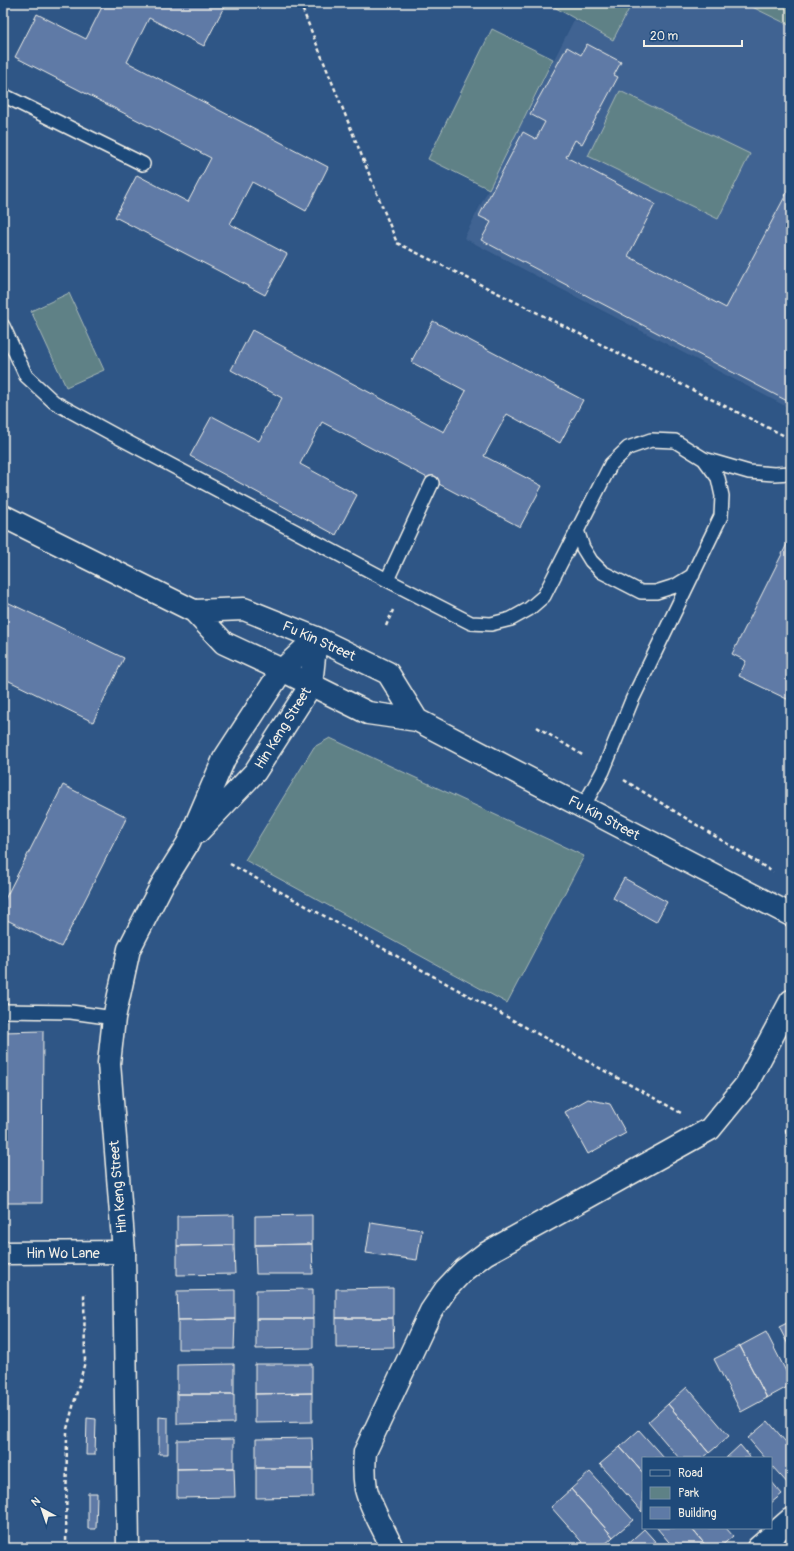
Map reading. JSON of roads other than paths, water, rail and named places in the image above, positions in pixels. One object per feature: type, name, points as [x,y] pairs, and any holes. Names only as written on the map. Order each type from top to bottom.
[{"type":"street","name":"Fu Kin Street","points":[[3,516],[194,611],[224,643],[282,670],[368,714],[417,720],[791,916]]},
{"type":"street","name":"Fu Kin Street","points":[[194,611],[244,609],[316,638],[388,672],[417,720]]},
{"type":"street","name":"Hin Keng Street","points":[[128,1548],[124,1252],[108,1063],[114,1018],[129,948],[163,883],[188,843],[224,759],[282,670],[316,638]]},
{"type":"street","name":"Hin Keng Street","points":[[188,843],[255,772],[311,685],[316,638]]},
{"type":"street","points":[[392,1548],[372,1506],[366,1488],[364,1470],[365,1452],[431,1311],[446,1289],[464,1270],[485,1254],[710,1129],[746,1084],[791,1001]]},
{"type":"street","name":"Hin Wo Lane","points":[[3,1253],[124,1252]]},
{"type":"street","points":[[758,1548],[791,1519]]},
{"type":"lane","points":[[3,95],[143,164]]},
{"type":"lane","points":[[3,326],[26,376],[54,402],[124,441],[471,623],[491,624],[511,619],[529,609],[544,596],[611,464],[628,448],[651,440],[675,441],[704,459],[749,472],[774,474],[791,473]]},
{"type":"lane","points":[[583,807],[604,768],[632,700],[721,516],[722,496],[718,478],[704,459]]},
{"type":"lane","points":[[387,580],[432,483]]},
{"type":"lane","points":[[577,530],[583,548],[591,561],[602,572],[641,592],[656,592],[675,586],[693,575]]},
{"type":"lane","points":[[3,1011],[70,1012],[114,1018]]}]
